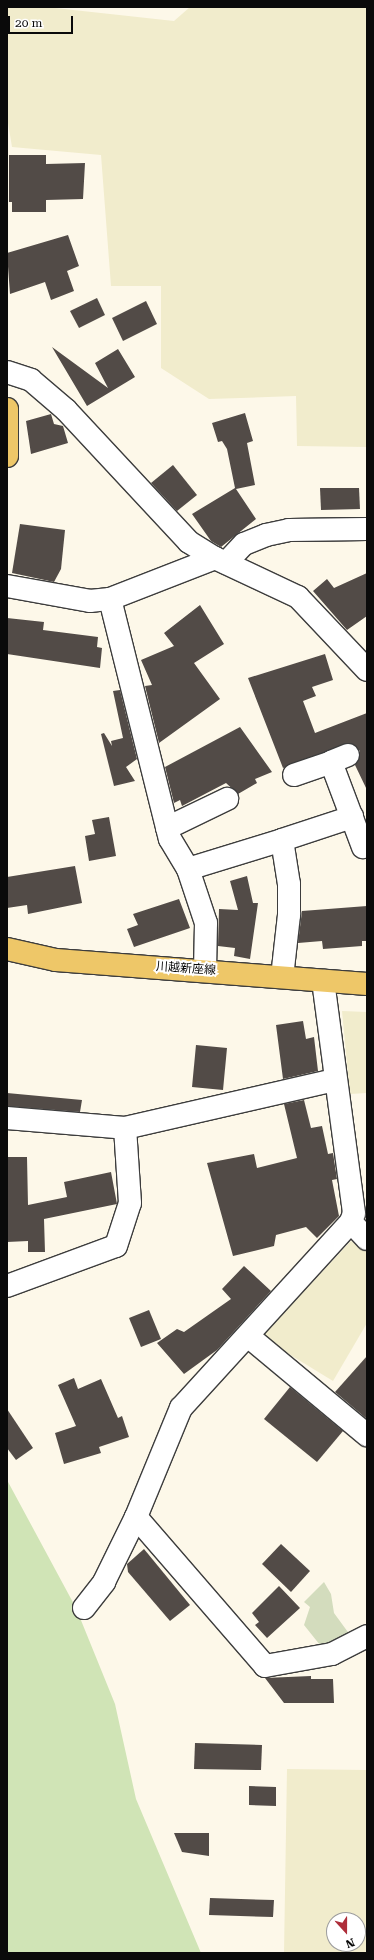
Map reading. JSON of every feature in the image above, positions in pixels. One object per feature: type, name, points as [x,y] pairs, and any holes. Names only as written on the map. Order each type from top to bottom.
[{"type":"main road","points":[[7,409],[7,456]]},
{"type":"main road","name":"川越新座線","points":[[7,949],[56,960],[205,970],[367,984]]},
{"type":"street","points":[[7,372],[31,380],[66,410],[189,542],[220,561],[298,597],[367,670]]},
{"type":"street","points":[[7,586],[90,601],[110,599],[220,561],[244,544],[266,534],[289,530],[367,529]]},
{"type":"street","points":[[110,599],[167,828],[188,869],[206,924],[205,970]]},
{"type":"street","points":[[294,775],[339,758],[352,817],[363,847]]},
{"type":"street","points":[[167,828],[227,798]]},
{"type":"street","points":[[188,869],[352,817]]},
{"type":"street","points":[[282,840],[289,884],[289,915],[282,977]]},
{"type":"street","points":[[84,1608],[104,1582],[136,1517],[181,1408],[351,1222],[354,1214],[335,1080],[323,980]]},
{"type":"street","points":[[7,1118],[125,1128],[335,1080]]},
{"type":"street","points":[[7,1286],[116,1246],[130,1203],[125,1128]]},
{"type":"street","points":[[351,1222],[367,1239]]},
{"type":"street","points":[[248,1336],[367,1435]]},
{"type":"street","points":[[136,1517],[265,1666],[332,1654],[367,1636]]},
{"type":"shaded area","points":[[7,7],[46,7],[174,21],[190,7],[367,7],[367,447],[297,446],[296,396],[209,399],[161,368],[161,286],[111,286],[101,155],[12,147],[7,117]]},
{"type":"shaded area","points":[[342,1011],[367,1012],[367,1093],[350,1094]]},
{"type":"shaded area","points":[[351,1241],[367,1251],[367,1323],[333,1381],[266,1340],[265,1333]]},
{"type":"shaded area","points":[[287,1769],[367,1770],[367,1953],[284,1953]]},
{"type":"green space","points":[[7,1480],[76,1608],[115,1704],[136,1799],[201,1953],[7,1953]]},
{"type":"green space","points":[[324,1582],[331,1594],[334,1613],[353,1639],[324,1650],[304,1625],[310,1607],[304,1602]]},
{"type":"building","points":[[9,155],[46,155],[46,164],[85,163],[83,199],[46,200],[46,212],[12,212],[12,202],[9,202]]},
{"type":"building","points":[[68,235],[79,266],[67,271],[74,291],[51,300],[45,282],[10,294],[7,253]]},
{"type":"building","points":[[97,298],[105,315],[79,328],[70,311]]},
{"type":"building","points":[[146,301],[157,324],[123,341],[112,318]]},
{"type":"building","points":[[52,347],[108,388],[95,363],[118,349],[135,377],[87,406]]},
{"type":"building","points":[[245,413],[253,441],[247,443],[255,485],[236,489],[256,519],[221,547],[211,541],[192,514],[235,488],[227,449],[222,441],[218,442],[212,423]]},
{"type":"building","points":[[51,414],[54,424],[63,426],[68,443],[31,454],[26,421]]},
{"type":"building","points":[[173,465],[197,495],[177,511],[151,483]]},
{"type":"building","points":[[320,488],[359,488],[360,509],[321,510]]},
{"type":"building","points":[[20,524],[65,530],[61,569],[54,582],[12,573]]},
{"type":"building","points":[[367,573],[367,616],[347,630],[313,591],[327,579],[334,588]]},
{"type":"building","points":[[200,605],[224,644],[194,663],[220,699],[159,743],[145,686],[152,685],[141,660],[174,646],[164,633]]},
{"type":"building","points":[[7,618],[44,622],[43,630],[98,637],[97,647],[102,648],[100,668],[7,654]]},
{"type":"building","points":[[325,654],[333,680],[312,687],[316,696],[303,701],[315,733],[367,713],[367,790],[355,765],[360,751],[350,743],[283,768],[248,678]]},
{"type":"building","points":[[120,690],[137,759],[126,767],[135,781],[114,786],[101,734],[104,733],[112,746],[111,741],[123,738],[113,691]]},
{"type":"building","points":[[240,727],[272,772],[255,779],[257,783],[238,794],[226,783],[182,806],[180,800],[174,803],[165,767]]},
{"type":"building","points":[[109,817],[116,856],[89,861],[85,836],[95,834],[92,820]]},
{"type":"building","points":[[75,866],[82,903],[28,914],[27,905],[7,908],[7,877]]},
{"type":"building","points":[[247,876],[253,903],[258,903],[250,959],[234,956],[235,948],[218,946],[219,909],[238,910],[230,881]]},
{"type":"building","points":[[179,899],[190,928],[134,947],[127,929],[138,925],[133,914]]},
{"type":"building","points":[[367,906],[367,941],[362,941],[362,946],[323,949],[322,941],[298,943],[302,911]]},
{"type":"building","points":[[303,1021],[306,1039],[314,1037],[318,1071],[283,1079],[276,1025]]},
{"type":"building","points":[[196,1045],[227,1048],[223,1090],[192,1087]]},
{"type":"building","points":[[7,1093],[82,1100],[80,1112],[7,1106]]},
{"type":"building","points":[[304,1100],[311,1128],[322,1126],[328,1154],[333,1153],[337,1179],[332,1180],[339,1216],[317,1238],[306,1227],[276,1235],[274,1246],[233,1256],[207,1163],[254,1154],[257,1168],[297,1158],[284,1104]]},
{"type":"building","points":[[7,1157],[27,1157],[28,1205],[67,1197],[64,1182],[111,1172],[117,1204],[44,1219],[45,1252],[28,1252],[28,1241],[7,1242]]},
{"type":"building","points":[[244,1266],[271,1291],[217,1350],[184,1374],[157,1343],[177,1329],[184,1332],[231,1299],[222,1289]]},
{"type":"building","points":[[149,1310],[161,1339],[141,1347],[129,1318]]},
{"type":"building","points":[[367,1356],[367,1419],[335,1392]]},
{"type":"building","points":[[74,1378],[78,1389],[101,1379],[118,1418],[122,1416],[129,1437],[99,1447],[101,1453],[64,1464],[55,1433],[76,1426],[58,1385]]},
{"type":"building","points":[[290,1387],[343,1431],[317,1462],[264,1419]]},
{"type":"building","points":[[7,1409],[33,1448],[16,1460],[7,1448]]},
{"type":"building","points":[[281,1544],[310,1571],[291,1592],[262,1564]]},
{"type":"building","points":[[144,1549],[190,1605],[170,1621],[128,1572],[127,1564]]},
{"type":"building","points":[[279,1586],[300,1608],[267,1638],[255,1625],[259,1622],[252,1613]]},
{"type":"building","points":[[311,1676],[311,1679],[333,1679],[334,1703],[284,1703],[265,1678]]},
{"type":"building","points":[[195,1743],[262,1745],[261,1770],[194,1769]]},
{"type":"building","points":[[249,1786],[276,1787],[276,1806],[249,1805]]},
{"type":"building","points":[[174,1833],[209,1833],[209,1856],[182,1852]]},
{"type":"building","points":[[210,1898],[274,1900],[273,1917],[209,1915]]}]
